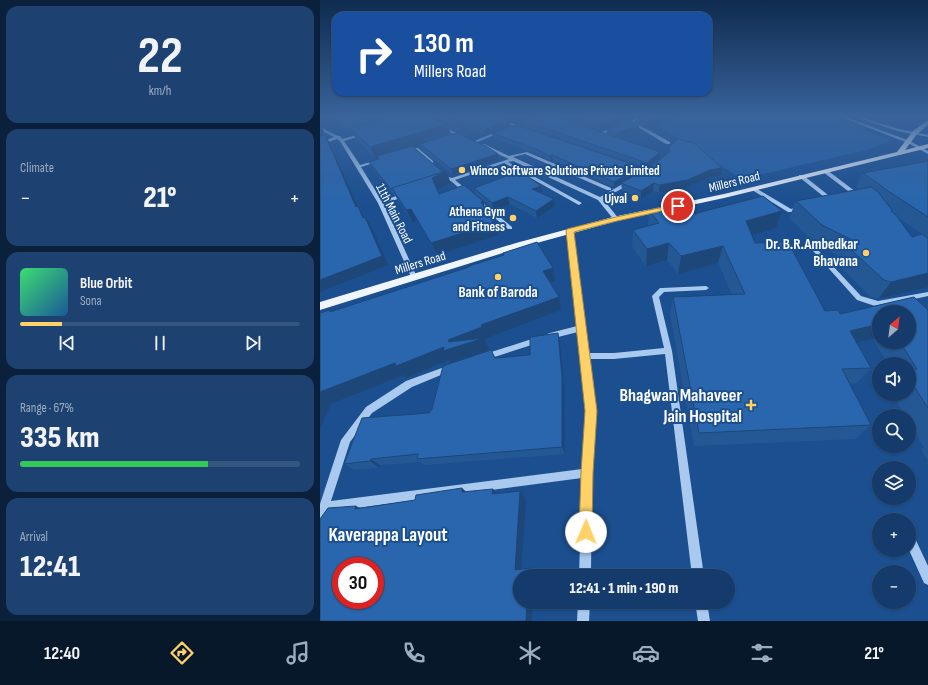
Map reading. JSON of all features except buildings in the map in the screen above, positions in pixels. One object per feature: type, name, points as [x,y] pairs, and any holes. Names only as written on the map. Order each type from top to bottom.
[{"type":"main road","points":[[900,152],[905,146]]},
{"type":"main road","name":"Millers Road","points":[[320,306],[570,231],[616,219],[724,196],[825,170],[928,146]]},
{"type":"street","name":"11th Main Road","points":[[344,146],[381,203],[414,277]]},
{"type":"street","points":[[483,146],[600,198],[616,219]]},
{"type":"street","points":[[916,146],[928,153]]},
{"type":"street","points":[[409,151],[424,147]]},
{"type":"street","points":[[416,149],[434,164]]},
{"type":"street","points":[[438,184],[505,162],[525,153],[609,190]]},
{"type":"street","points":[[358,167],[387,158]]},
{"type":"street","points":[[505,162],[579,203]]},
{"type":"street","points":[[825,170],[862,199]]},
{"type":"street","points":[[446,175],[510,228]]},
{"type":"street","points":[[801,176],[826,196],[826,201],[819,203]]},
{"type":"street","points":[[600,198],[634,179]]},
{"type":"street","points":[[754,188],[790,211],[805,207]]},
{"type":"street","points":[[381,203],[410,194]]},
{"type":"street","points":[[570,231],[591,411],[587,473],[584,569]]},
{"type":"street","points":[[816,251],[859,298],[878,304],[928,294]]},
{"type":"street","points":[[697,569],[668,350],[655,296],[662,290],[706,288]]},
{"type":"street","points":[[479,358],[581,328]]},
{"type":"street","points":[[584,356],[614,356],[668,350]]},
{"type":"street","points":[[320,518],[346,440],[369,410],[409,384],[457,365]]},
{"type":"street","points":[[324,507],[587,473]]},
{"type":"street","points":[[916,553],[928,579]]},
{"type":"street","points":[[584,609],[584,621]]},
{"type":"street","points":[[702,609],[704,621]]},
{"type":"shaded area","points":[[690,146],[877,146],[870,149],[742,179]]},
{"type":"place","name":"Winco Software Solutions Private Limited","points":[[462,170]]},
{"type":"place","name":"Ujval","points":[[635,198]]},
{"type":"place","name":"Athena Gym and Fitness","points":[[513,218]]},
{"type":"place","name":"Dr. B.R.Ambedkar Bhavana","points":[[866,253]]},
{"type":"place","name":"Bank of Baroda","points":[[498,277]]},
{"type":"place","name":"Bhagwan Mahaveer Jain Hospital","points":[[751,405]]},
{"type":"district","name":"Kaverappa Layout","points":[[388,534]]},
{"type":"route","points":[[586,532],[587,473],[591,411],[570,231],[616,219],[678,206]]}]
